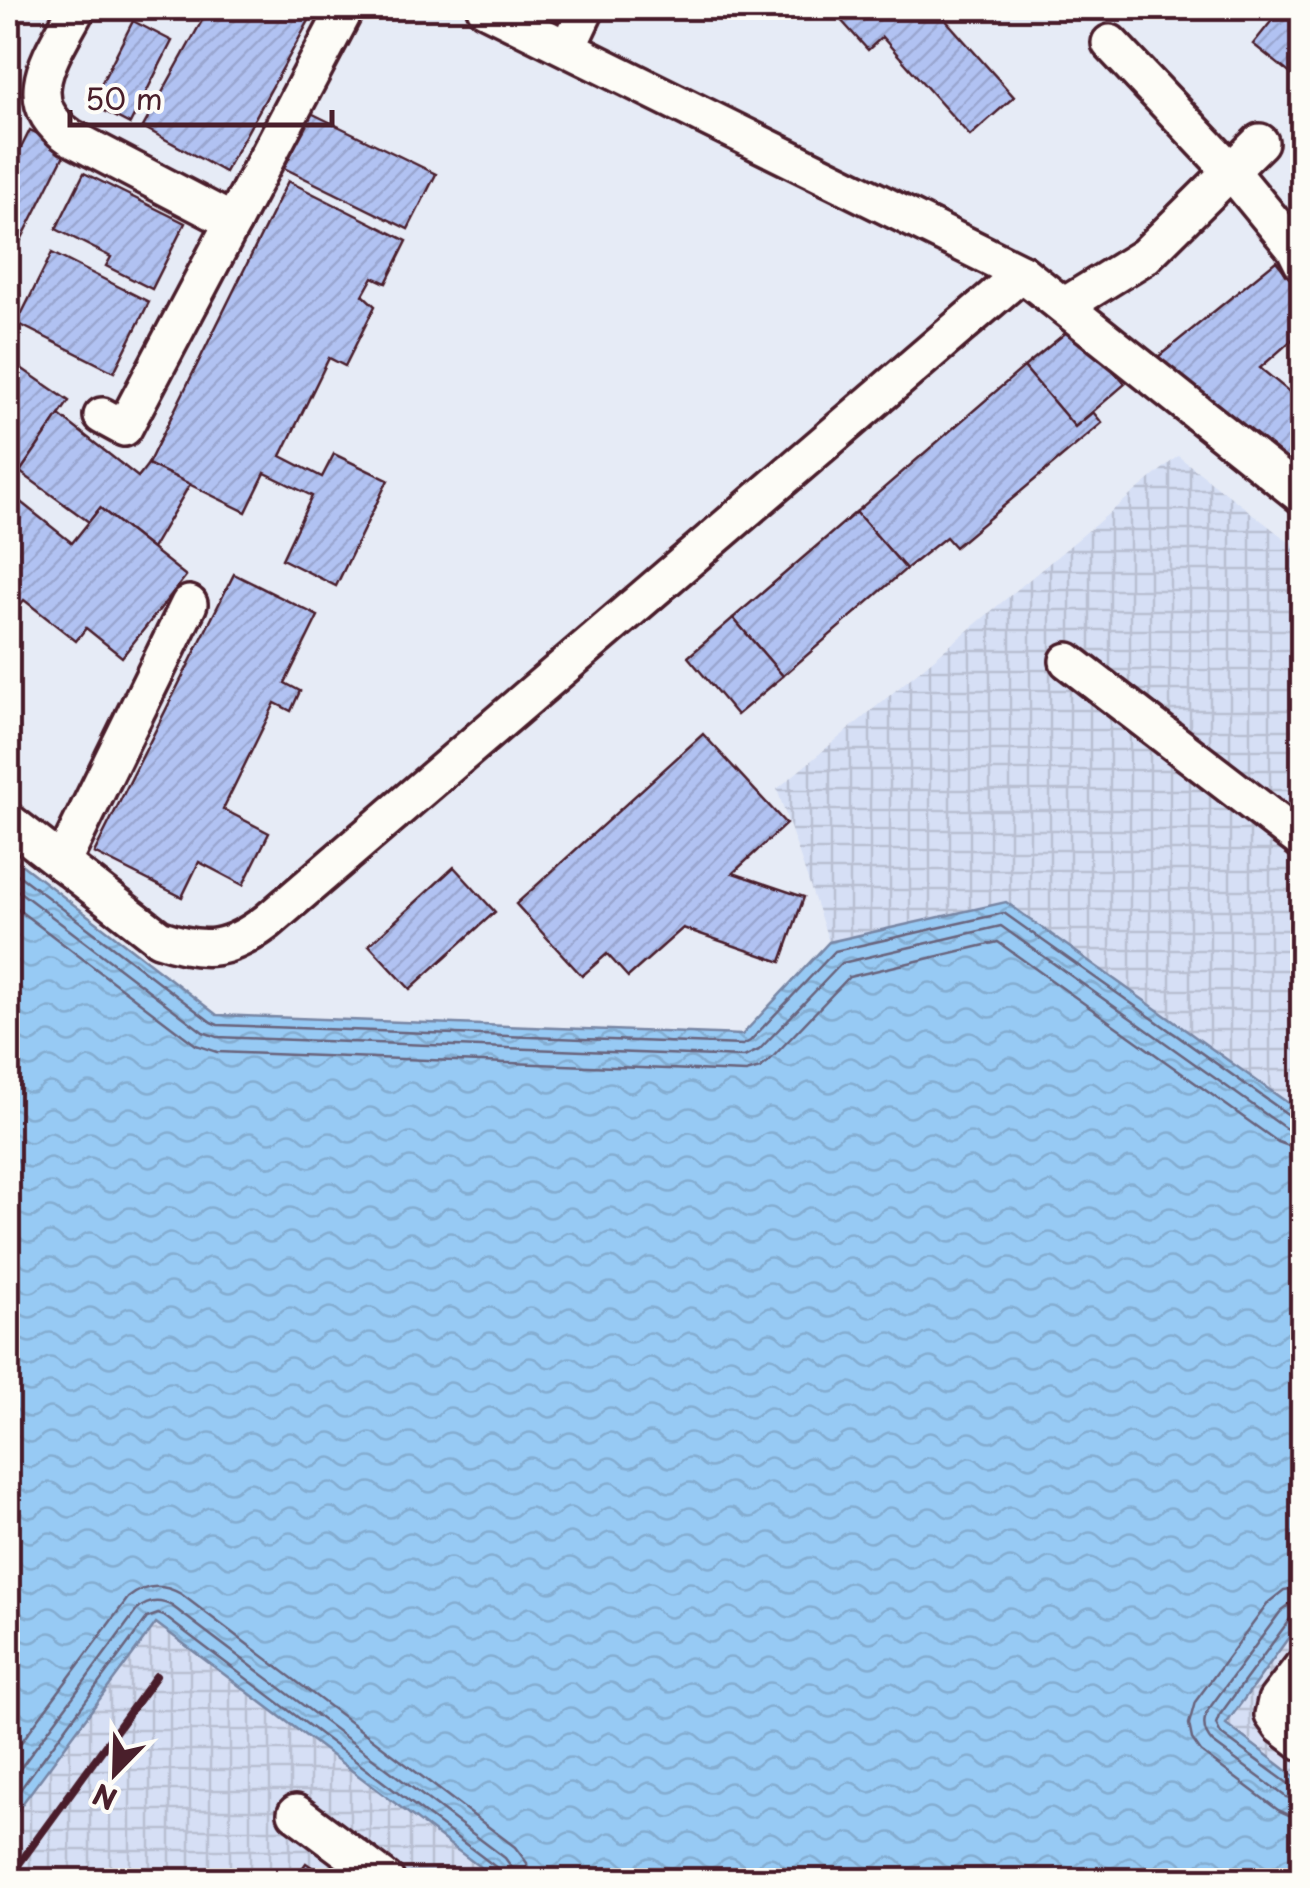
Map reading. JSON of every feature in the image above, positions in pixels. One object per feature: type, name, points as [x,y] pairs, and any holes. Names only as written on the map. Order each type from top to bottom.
[{"type":"lane","points":[[77,8],[45,70],[41,86],[47,116],[70,137],[233,222]]},
{"type":"lane","points":[[102,416],[124,428],[346,8]]},
{"type":"lane","points":[[485,8],[1022,273],[1302,496]]},
{"type":"lane","points":[[568,47],[586,9],[583,8]]},
{"type":"lane","points":[[1110,43],[1231,171],[1302,263]]},
{"type":"lane","points":[[1064,306],[1146,256],[1260,142]]},
{"type":"lane","points":[[8,821],[159,938],[187,948],[216,948],[244,939],[1022,273]]},
{"type":"lane","points":[[62,863],[189,604]]},
{"type":"lane","points":[[1068,661],[1302,841]]},
{"type":"lane","points":[[1302,1667],[1276,1701],[1273,1715],[1302,1742]]},
{"type":"lane","points":[[296,1813],[386,1880]]},
{"type":"shaded area","points":[[1178,456],[1302,552],[1302,1113],[1006,902],[829,942],[777,789]]},
{"type":"shaded area","points":[[1302,1619],[1302,1782],[1225,1724]]},
{"type":"shaded area","points":[[156,1623],[497,1880],[8,1880],[8,1823]]},
{"type":"water","points":[[8,854],[217,1015],[742,1035],[829,942],[1006,902],[1302,1113],[1302,1619],[1226,1724],[1302,1782],[1302,1880],[497,1880],[156,1623],[8,1823]]},
{"type":"building","points":[[209,8],[316,8],[225,172],[143,127]]},
{"type":"building","points":[[830,8],[935,8],[1014,97],[970,136],[882,37],[868,50]]},
{"type":"building","points":[[1282,8],[1302,8],[1302,83],[1253,44]]},
{"type":"building","points":[[133,21],[172,41],[130,124],[91,104]]},
{"type":"building","points":[[311,113],[436,174],[408,229],[284,168]]},
{"type":"building","points":[[30,130],[67,149],[8,266],[8,174]]},
{"type":"building","points":[[84,173],[185,223],[152,289],[106,266],[111,257],[56,229]]},
{"type":"building","points":[[288,181],[407,241],[386,283],[373,277],[363,295],[375,306],[345,366],[329,358],[281,456],[322,477],[334,454],[388,480],[336,586],[282,559],[312,496],[265,473],[246,512],[148,464]]},
{"type":"building","points":[[52,253],[149,302],[114,372],[17,323]]},
{"type":"building","points":[[1276,261],[1302,293],[1302,331],[1260,368],[1302,402],[1302,472],[1158,357]]},
{"type":"building","points":[[1074,326],[1125,384],[1075,427],[1024,367]]},
{"type":"building","points":[[8,359],[69,401],[20,472],[8,463]]},
{"type":"building","points":[[1024,367],[1075,427],[1093,412],[1102,423],[955,547],[946,537],[906,569],[856,512]]},
{"type":"building","points":[[59,415],[138,477],[148,464],[190,484],[152,549],[100,508],[89,522],[20,472]]},
{"type":"building","points":[[8,492],[72,543],[100,508],[186,576],[122,657],[86,628],[76,641],[24,600],[8,620]]},
{"type":"building","points":[[856,512],[906,569],[783,676],[733,618]]},
{"type":"building","points":[[234,574],[318,616],[285,683],[300,691],[291,711],[275,703],[223,809],[269,833],[243,885],[199,862],[182,897],[94,853]]},
{"type":"building","points":[[733,618],[783,676],[737,715],[688,657]]},
{"type":"building","points":[[703,734],[786,824],[733,873],[804,897],[781,962],[683,928],[628,977],[607,954],[582,976],[516,904]]},
{"type":"building","points":[[454,867],[495,912],[410,989],[369,945]]},
{"type":"building","points":[[306,1863],[331,1880],[294,1880]]},
{"type":"railway","points":[[8,1879],[156,1676]]}]
